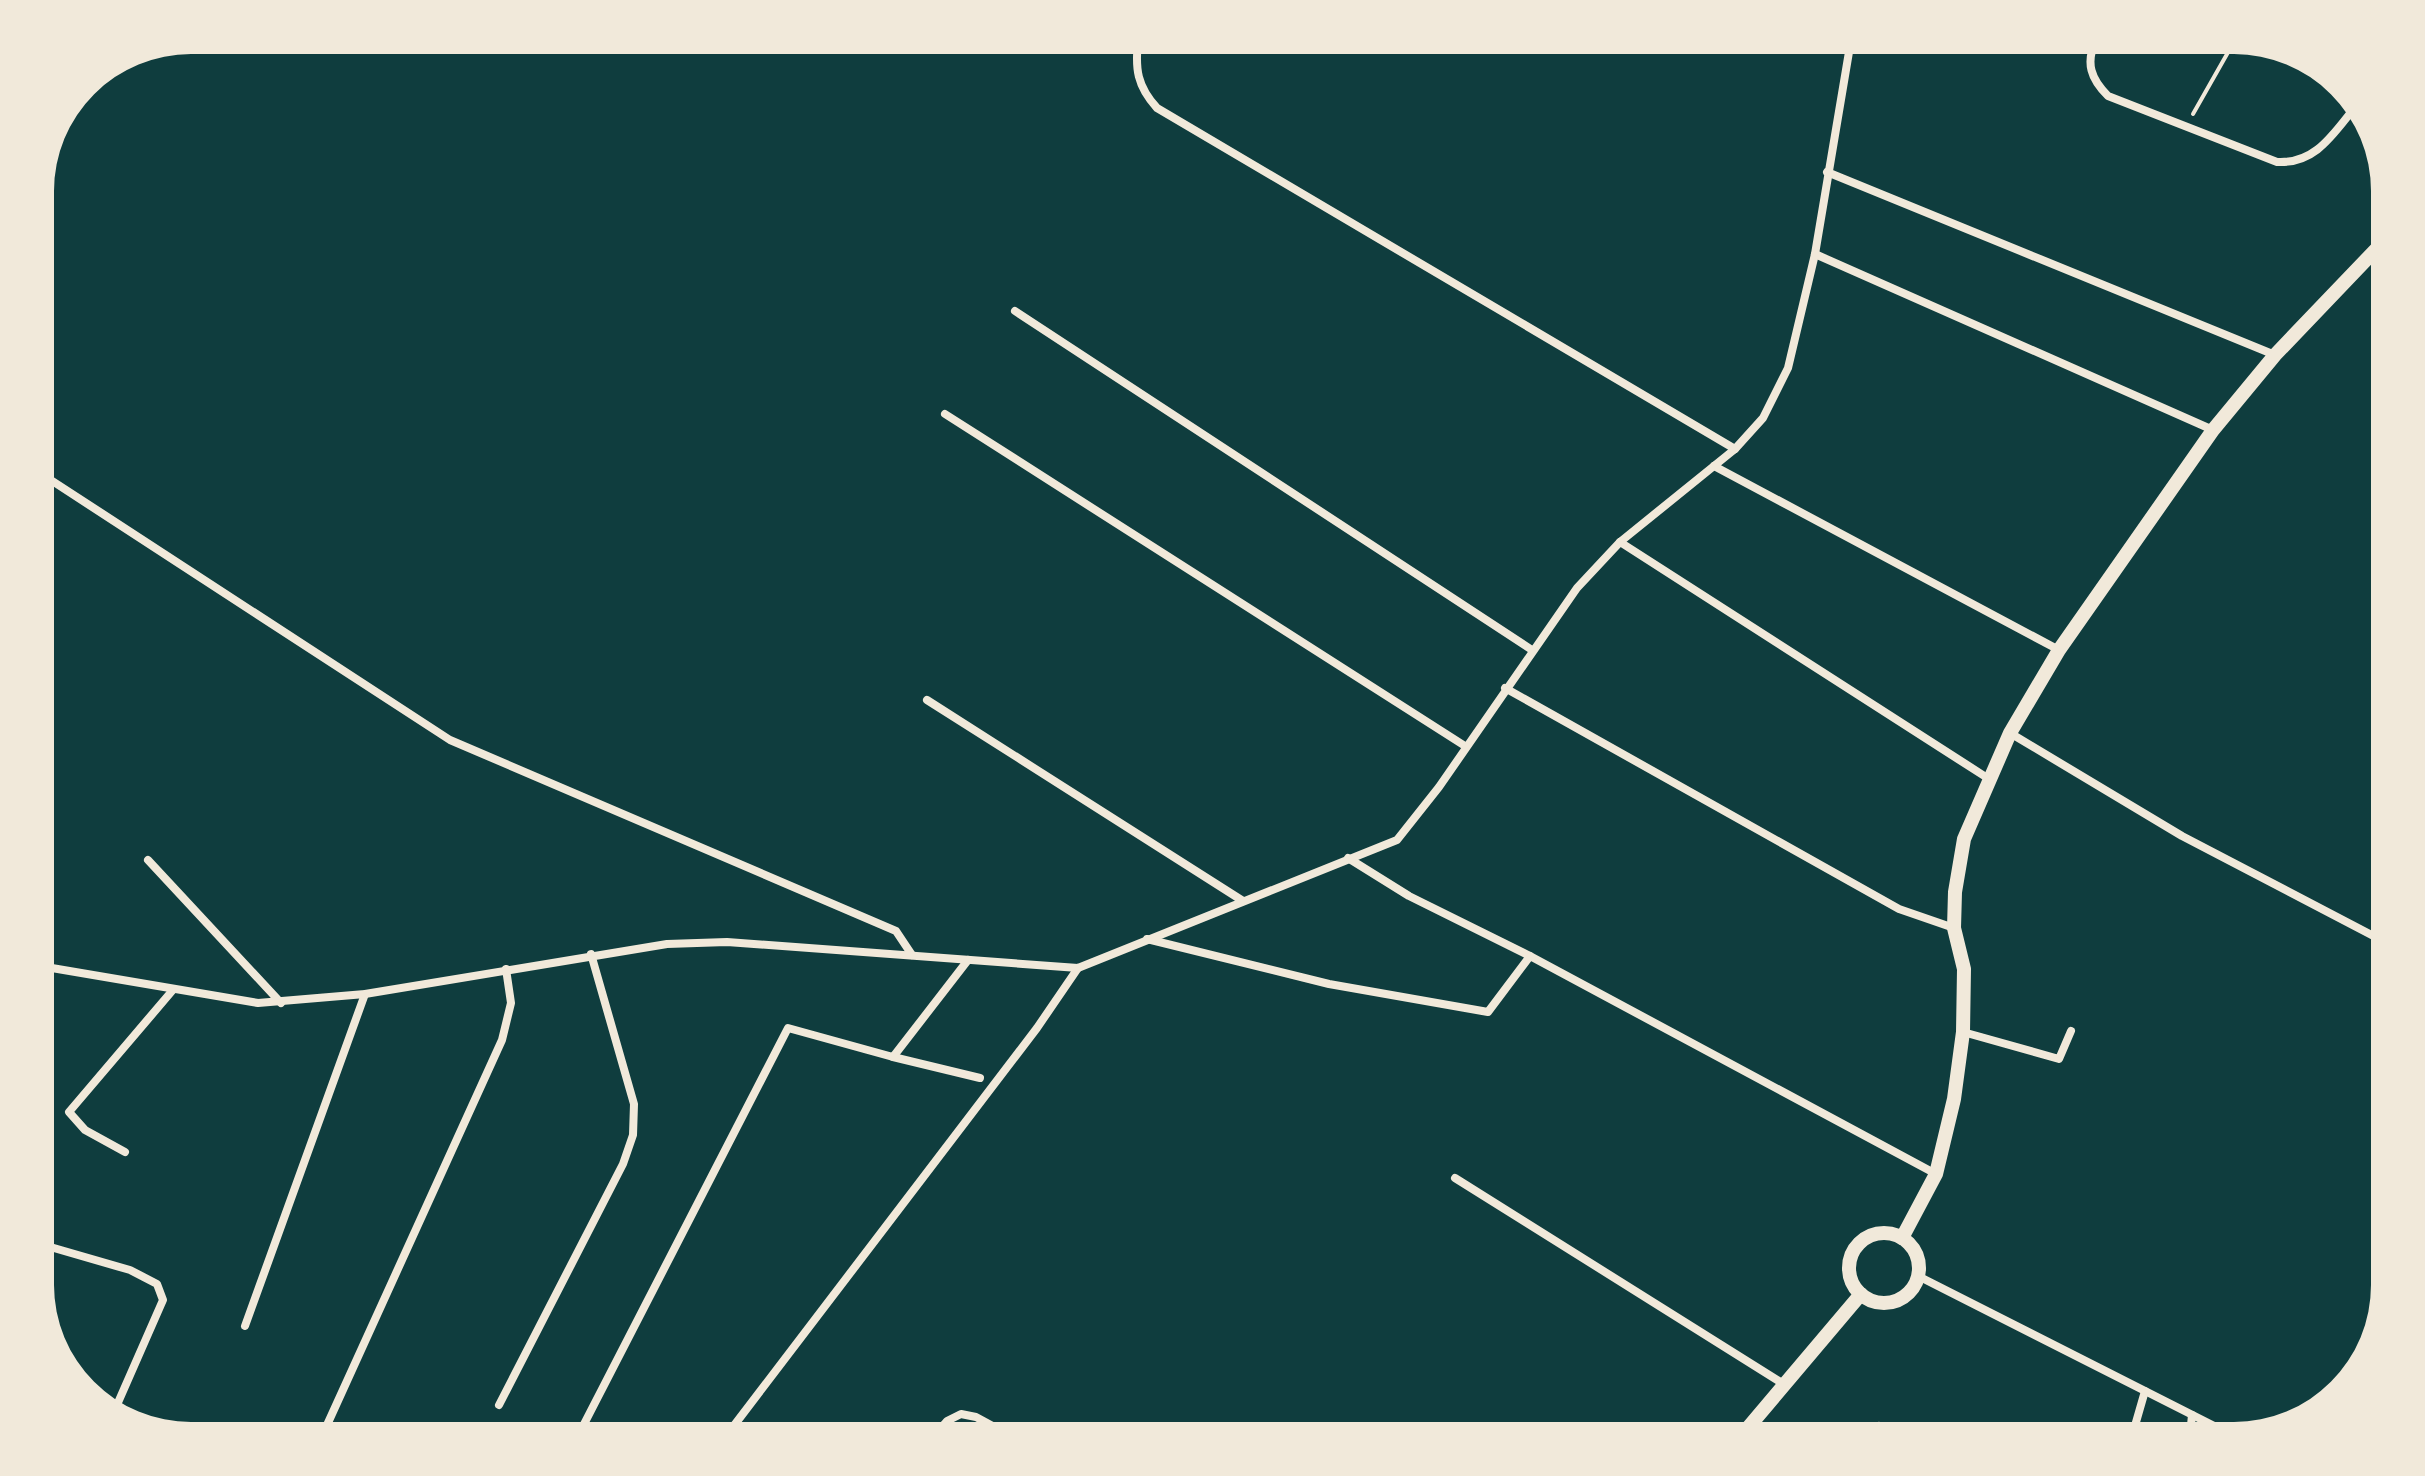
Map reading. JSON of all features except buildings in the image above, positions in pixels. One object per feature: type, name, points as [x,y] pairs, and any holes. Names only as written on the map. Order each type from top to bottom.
[{"type":"main road","points":[[1902,1238],[1936,1174],[1954,1099],[1963,1032],[1964,969],[1954,928],[1955,892],[1964,839],[2010,733],[2059,650],[2213,430],[2275,355],[2371,255]]},
{"type":"main road","points":[[1893,1234],[1902,1238],[1916,1254],[1918,1276],[1908,1293],[1890,1302],[1870,1300],[1855,1286],[1850,1266],[1856,1247],[1872,1235],[1893,1234]]},
{"type":"main road","points":[[1752,1422],[1861,1294]]},
{"type":"street","points":[[1136,54],[1135,64],[1141,89],[1157,108],[1735,449]]},
{"type":"street","points":[[54,969],[172,991],[258,1003],[281,1003],[365,994],[591,954],[667,944],[727,942],[1078,968],[1397,840],[1439,787],[1577,588],[1620,542],[1735,449],[1763,418],[1788,368],[1815,254],[1848,54]]},
{"type":"street","points":[[2092,54],[2089,66],[2108,96],[2277,162],[2292,163],[2323,147],[2348,115]]},
{"type":"street","points":[[1827,172],[2275,355]]},
{"type":"street","points":[[1815,254],[2213,430]]},
{"type":"street","points":[[1015,311],[1532,650]]},
{"type":"street","points":[[945,414],[1465,746]]},
{"type":"street","points":[[1714,466],[2059,650]]},
{"type":"street","points":[[54,482],[450,740],[896,931],[912,955]]},
{"type":"street","points":[[1620,542],[1989,779]]},
{"type":"street","points":[[1505,688],[1899,909],[1954,928]]},
{"type":"street","points":[[927,700],[1243,901]]},
{"type":"street","points":[[2010,733],[2182,836],[2371,935]]},
{"type":"street","points":[[1348,858],[1409,896],[1530,956],[1936,1174]]},
{"type":"street","points":[[148,860],[281,1003]]},
{"type":"street","points":[[1147,939],[1329,984],[1488,1012],[1530,956]]},
{"type":"street","points":[[499,1405],[623,1164],[633,1135],[634,1104],[591,954]]},
{"type":"street","points":[[893,1057],[968,960]]},
{"type":"street","points":[[737,1422],[1037,1028],[1078,968]]},
{"type":"street","points":[[328,1422],[502,1040],[511,1003],[506,969]]},
{"type":"street","points":[[125,1152],[85,1130],[69,1112],[172,991]]},
{"type":"street","points":[[245,1326],[365,994]]},
{"type":"street","points":[[585,1422],[788,1028],[980,1078]]},
{"type":"street","points":[[1963,1032],[2059,1059],[2071,1031]]},
{"type":"street","points":[[1455,1178],[1782,1383]]},
{"type":"street","points":[[54,1248],[130,1270],[157,1284],[163,1300],[118,1401]]},
{"type":"street","points":[[1918,1276],[2206,1422]]},
{"type":"street","points":[[2136,1422],[2145,1391]]},
{"type":"street","points":[[946,1422],[961,1414],[985,1422]]},
{"type":"street","points":[[2191,1422],[2192,1415]]},
{"type":"path","points":[[2186,127],[2227,54]]}]
